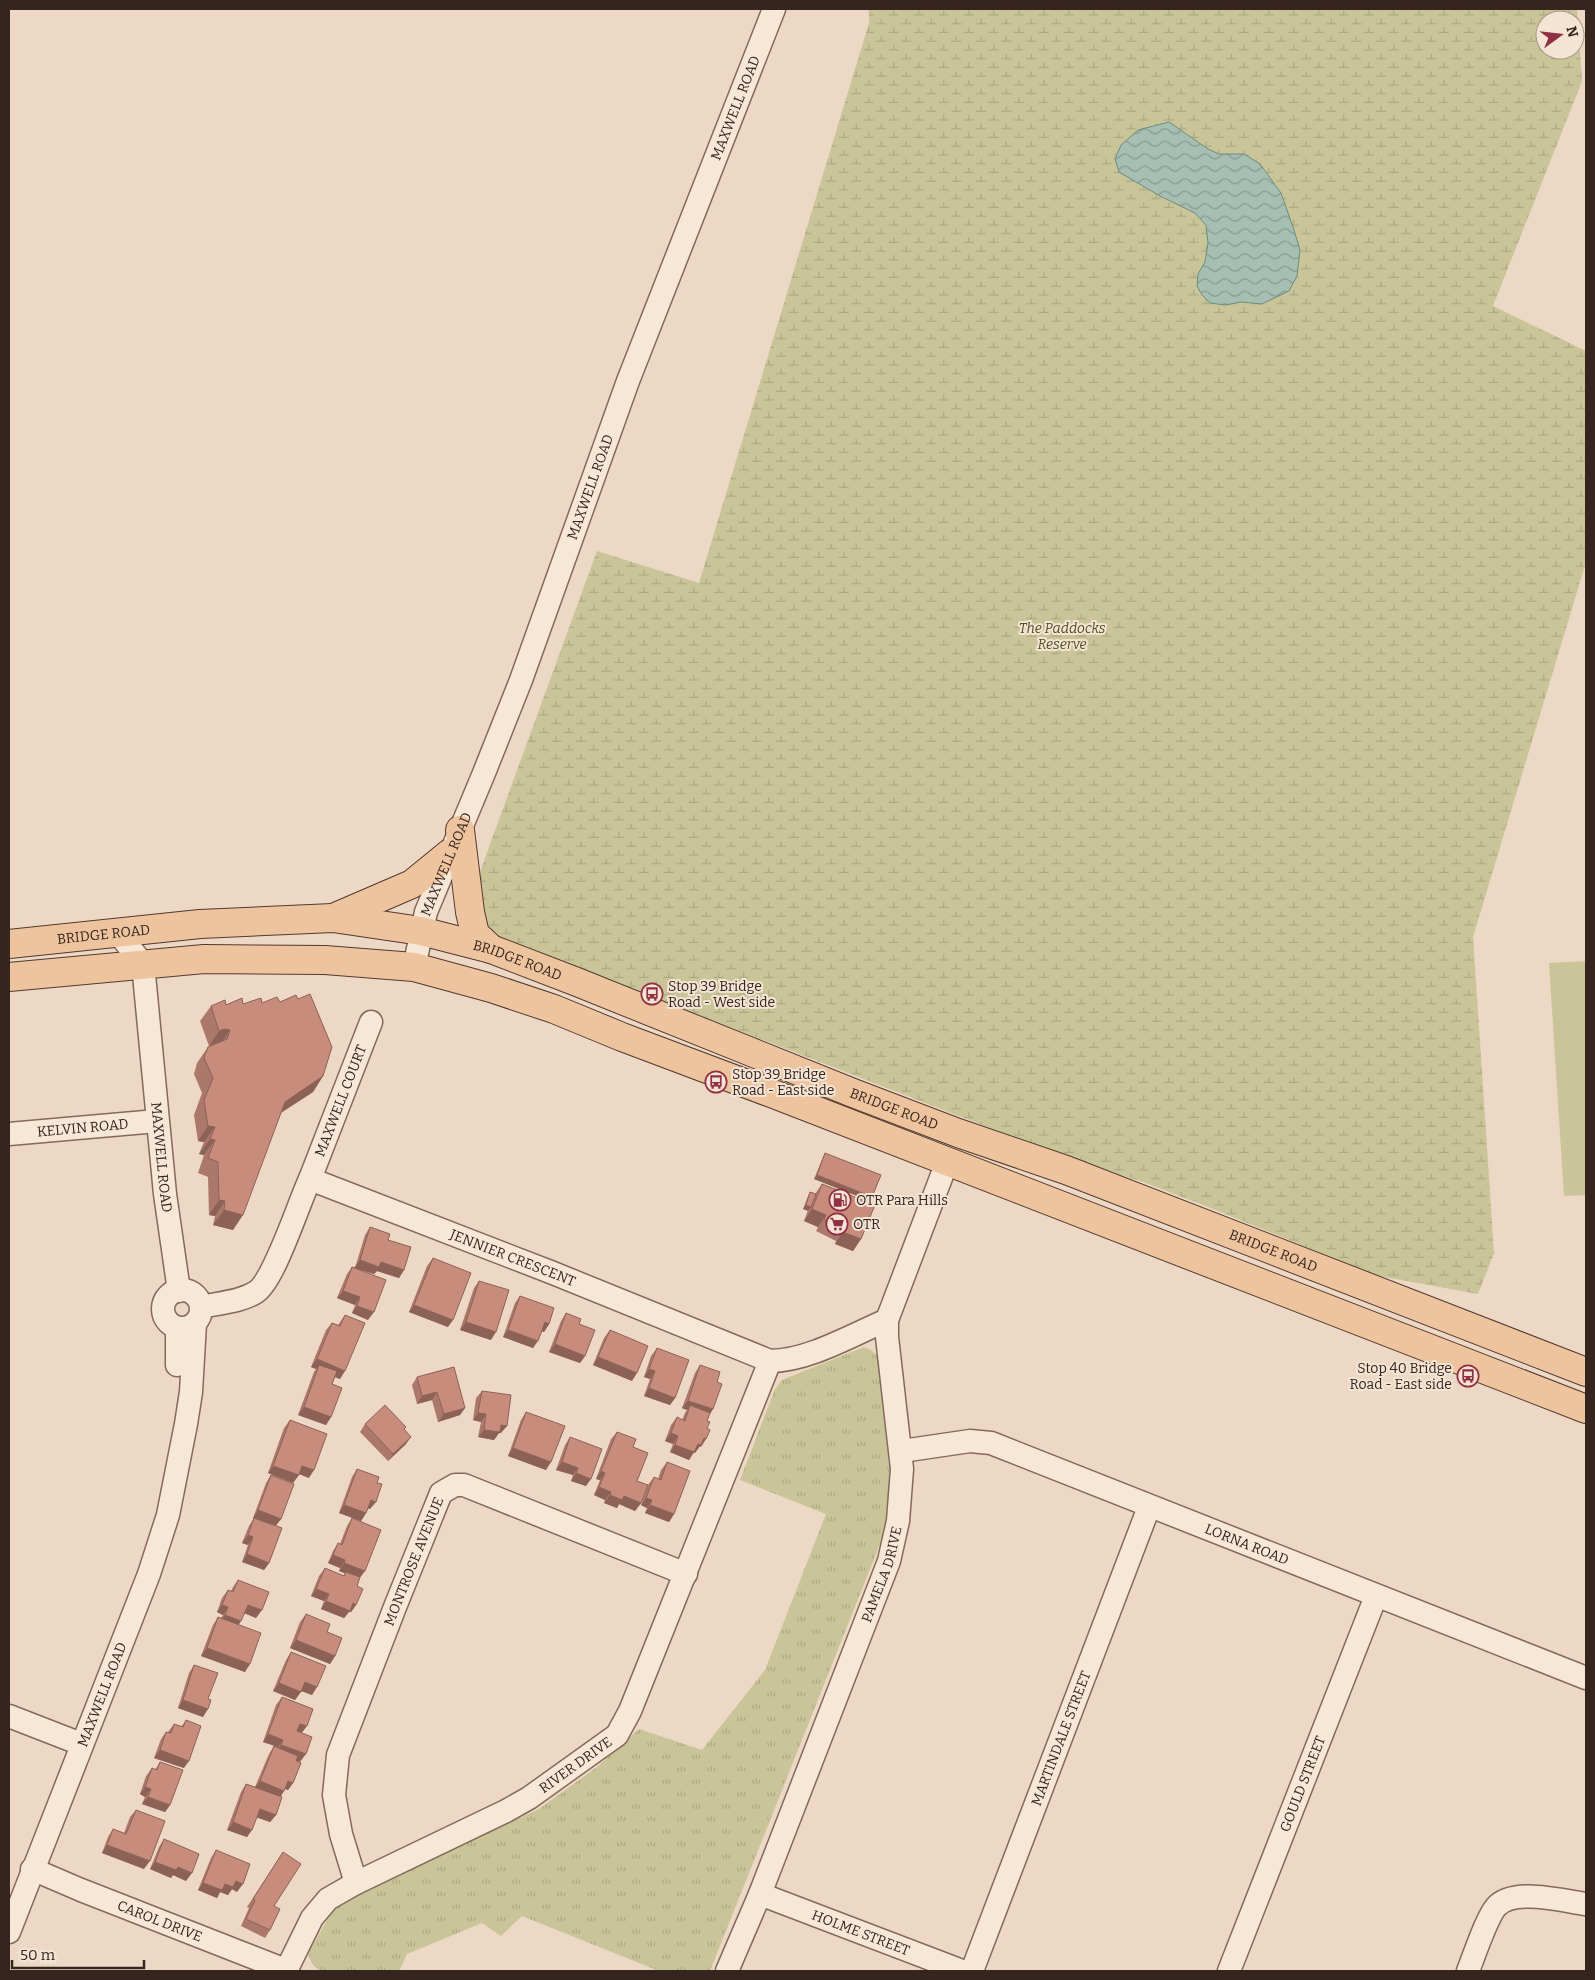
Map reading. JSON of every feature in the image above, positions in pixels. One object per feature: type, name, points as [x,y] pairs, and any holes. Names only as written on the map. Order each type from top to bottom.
[{"type":"main road","points":[[333,918],[412,884],[455,841]]},
{"type":"main road","points":[[455,841],[475,934],[491,949]]},
{"type":"main road","name":"BRIDGE ROAD","points":[[9,944],[200,924],[333,918],[421,931],[491,949],[958,1133],[1066,1170],[1586,1372]]},
{"type":"main road","points":[[9,977],[204,959],[266,958],[325,960],[414,967],[491,988],[554,1009],[1586,1409]]},
{"type":"main road","points":[[947,1162],[958,1133]]},
{"type":"street","name":"MAXWELL ROAD","points":[[414,967],[426,912],[521,680],[628,381],[774,9]]},
{"type":"street","points":[[118,933],[143,964]]},
{"type":"street","name":"MAXWELL ROAD","points":[[143,964],[157,1121],[172,1253],[179,1291]]},
{"type":"street","name":"MAXWELL COURT","points":[[310,1179],[370,1022]]},
{"type":"street","name":"KELVIN ROAD","points":[[9,1134],[157,1121]]},
{"type":"street","name":"PAMELA DRIVE","points":[[727,1971],[760,1894],[889,1561],[898,1522],[902,1485],[902,1451],[887,1337],[887,1320],[947,1162]]},
{"type":"street","points":[[191,1319],[198,1300],[193,1294],[179,1291],[168,1297],[163,1308],[167,1320],[191,1319],[246,1297],[262,1288],[272,1272],[310,1179]]},
{"type":"street","name":"JENNIER CRESCENT","points":[[310,1179],[554,1273],[770,1361]]},
{"type":"street","name":"MAXWELL ROAD","points":[[9,1932],[81,1744],[153,1565],[168,1515],[189,1409],[191,1319]]},
{"type":"street","points":[[770,1361],[790,1359],[824,1347],[887,1320]]},
{"type":"street","name":"RIVER DRIVE","points":[[287,1971],[319,1908],[328,1899],[356,1883],[506,1811],[529,1798],[617,1735],[630,1711],[770,1361]]},
{"type":"street","name":"LORNA ROAD","points":[[902,1451],[970,1441],[991,1443],[1586,1678]]},
{"type":"street","name":"MONTROSE AVENUE","points":[[356,1883],[341,1834],[334,1795],[338,1755],[441,1492],[455,1485],[464,1486],[686,1574]]},
{"type":"street","name":"MARTINDALE STREET","points":[[972,1971],[1149,1507]]},
{"type":"street","name":"GOULD STREET","points":[[1229,1971],[1376,1596]]},
{"type":"street","points":[[9,1716],[81,1744]]},
{"type":"street","name":"CAROL DRIVE","points":[[32,1869],[287,1971]]},
{"type":"street","name":"HOLME STREET","points":[[760,1894],[962,1971]]},
{"type":"street","points":[[1468,1971],[1492,1911],[1506,1900],[1526,1896],[1586,1904]]},
{"type":"green space","name":"The Paddocks Reserve","points":[[869,9],[1577,9],[1535,10],[1535,60],[1581,60],[1582,81],[1493,306],[1586,351],[1586,562],[1473,937],[1494,1253],[1478,1294],[1357,1272],[1311,1249],[1143,1182],[1067,1158],[678,1007],[458,932],[597,551],[699,583],[869,23]]},
{"type":"green space","points":[[1586,961],[1586,1195],[1564,1196],[1549,963]]},
{"type":"green space","points":[[864,1347],[877,1355],[890,1476],[889,1507],[880,1544],[710,1971],[659,1971],[522,1916],[501,1936],[482,1923],[407,1954],[399,1971],[323,1971],[315,1967],[308,1953],[336,1905],[539,1809],[597,1767],[639,1729],[702,1750],[765,1670],[826,1514],[740,1480],[775,1389],[782,1380]]},
{"type":"water","points":[[1169,122],[1208,149],[1219,154],[1244,154],[1260,164],[1281,193],[1300,250],[1297,276],[1289,291],[1262,304],[1241,302],[1225,305],[1210,303],[1202,295],[1197,286],[1198,274],[1205,262],[1208,243],[1206,225],[1195,213],[1160,196],[1119,172],[1115,159],[1121,145],[1138,130]]},
{"type":"building","points":[[310,994],[332,1047],[323,1076],[285,1102],[243,1215],[224,1210],[225,1201],[219,1200],[218,1162],[208,1158],[215,1140],[210,1139],[215,1127],[208,1126],[204,1100],[213,1078],[204,1058],[208,1047],[227,1039],[230,1030],[224,1029],[219,1031],[211,1006],[225,1000],[226,1005],[242,998],[243,1004],[261,998],[262,1003],[277,997],[280,1002],[296,995],[298,999]]},
{"type":"building","points":[[825,1153],[881,1175],[872,1197],[817,1175]]},
{"type":"building","points":[[822,1184],[875,1205],[861,1239],[843,1232],[844,1229],[824,1220],[826,1215],[812,1209]]},
{"type":"building","points":[[810,1192],[816,1194],[811,1207],[806,1205]]},
{"type":"building","points":[[370,1227],[390,1234],[388,1240],[411,1247],[404,1270],[381,1262],[379,1267],[360,1260]]},
{"type":"building","points":[[433,1258],[471,1273],[453,1320],[414,1305]]},
{"type":"building","points":[[352,1267],[386,1280],[374,1312],[357,1306],[360,1297],[343,1291]]},
{"type":"building","points":[[479,1281],[509,1290],[496,1332],[466,1322]]},
{"type":"building","points":[[520,1296],[554,1308],[549,1324],[545,1322],[538,1341],[508,1330]]},
{"type":"building","points":[[566,1313],[581,1319],[579,1324],[595,1330],[585,1356],[555,1344]]},
{"type":"building","points":[[345,1315],[365,1323],[345,1371],[317,1359],[332,1323],[340,1326]]},
{"type":"building","points":[[610,1330],[648,1346],[637,1373],[598,1357]]},
{"type":"building","points":[[657,1348],[689,1360],[675,1398],[649,1388],[655,1371],[649,1369]]},
{"type":"building","points":[[319,1365],[337,1371],[332,1384],[342,1388],[331,1417],[304,1407]]},
{"type":"building","points":[[700,1365],[720,1372],[717,1382],[722,1384],[713,1409],[688,1401]]},
{"type":"building","points":[[454,1367],[465,1408],[444,1414],[437,1392],[422,1396],[417,1377]]},
{"type":"building","points":[[482,1391],[511,1395],[507,1426],[501,1425],[500,1432],[484,1430],[486,1414],[478,1413]]},
{"type":"building","points":[[385,1405],[406,1427],[404,1429],[411,1437],[393,1454],[365,1424]]},
{"type":"building","points":[[690,1405],[710,1413],[707,1421],[710,1422],[707,1428],[710,1430],[706,1439],[704,1438],[701,1445],[698,1444],[694,1452],[675,1445],[678,1436],[671,1433],[677,1417],[685,1421]]},
{"type":"building","points":[[526,1412],[565,1426],[551,1462],[513,1448]]},
{"type":"building","points":[[290,1420],[327,1434],[314,1470],[302,1466],[299,1475],[273,1466]]},
{"type":"building","points":[[617,1432],[636,1439],[633,1447],[648,1453],[637,1481],[648,1485],[641,1503],[624,1496],[622,1500],[610,1495],[611,1492],[599,1487],[605,1473],[601,1471]]},
{"type":"building","points":[[570,1437],[602,1449],[591,1479],[576,1473],[578,1468],[562,1462]]},
{"type":"building","points":[[667,1462],[690,1471],[674,1514],[650,1505],[652,1500],[646,1498],[654,1477],[661,1480]]},
{"type":"building","points":[[357,1469],[379,1477],[377,1483],[382,1484],[376,1502],[371,1500],[366,1513],[344,1505]]},
{"type":"building","points":[[271,1475],[294,1484],[281,1519],[258,1510]]},
{"type":"building","points":[[254,1518],[282,1528],[269,1563],[247,1554],[253,1537],[248,1535]]},
{"type":"building","points":[[352,1518],[381,1530],[365,1571],[344,1563],[345,1560],[333,1555],[338,1543],[342,1545]]},
{"type":"building","points":[[325,1568],[344,1576],[346,1572],[360,1577],[357,1586],[363,1589],[356,1605],[353,1603],[350,1611],[326,1601],[329,1594],[316,1589]]},
{"type":"building","points":[[238,1580],[269,1592],[262,1610],[248,1605],[241,1621],[225,1615],[228,1607],[222,1605],[228,1590],[233,1592]]},
{"type":"building","points":[[306,1614],[330,1624],[327,1632],[342,1638],[335,1656],[296,1640]]},
{"type":"building","points":[[218,1617],[261,1633],[250,1664],[207,1648]]},
{"type":"building","points":[[291,1652],[326,1666],[317,1687],[305,1682],[301,1692],[279,1683]]},
{"type":"building","points":[[194,1665],[218,1673],[208,1699],[211,1700],[208,1709],[183,1700]]},
{"type":"building","points":[[282,1697],[313,1709],[307,1726],[300,1724],[297,1731],[312,1737],[306,1754],[281,1745],[283,1740],[268,1734]]},
{"type":"building","points":[[186,1720],[201,1726],[189,1761],[160,1750],[166,1732],[171,1733],[174,1724],[183,1727]]},
{"type":"building","points":[[274,1746],[298,1756],[296,1761],[301,1763],[293,1783],[288,1781],[284,1791],[260,1781]]},
{"type":"building","points":[[160,1762],[183,1770],[170,1805],[148,1797],[151,1789],[145,1787],[152,1768],[157,1770]]},
{"type":"building","points":[[246,1784],[282,1797],[276,1815],[260,1809],[252,1830],[233,1822]]},
{"type":"building","points":[[136,1810],[165,1821],[150,1861],[107,1845],[113,1829],[126,1834]]},
{"type":"building","points":[[164,1839],[199,1854],[192,1873],[178,1867],[176,1870],[155,1862]]},
{"type":"building","points":[[216,1850],[250,1864],[243,1884],[236,1881],[233,1887],[225,1884],[222,1890],[203,1883]]},
{"type":"building","points":[[283,1852],[301,1864],[274,1906],[280,1909],[270,1930],[246,1919],[255,1900],[253,1899]]},
{"type":"place","name":"Stop 39 Bridge Road - West side","points":[[652,994]]},
{"type":"place","name":"Stop 39 Bridge Road - East side","points":[[716,1082]]},
{"type":"place","name":"OTR Para Hills","points":[[840,1200]]},
{"type":"place","name":"OTR","points":[[837,1224]]},
{"type":"place","name":"Stop 40 Bridge Road - East side","points":[[1468,1376]]}]
